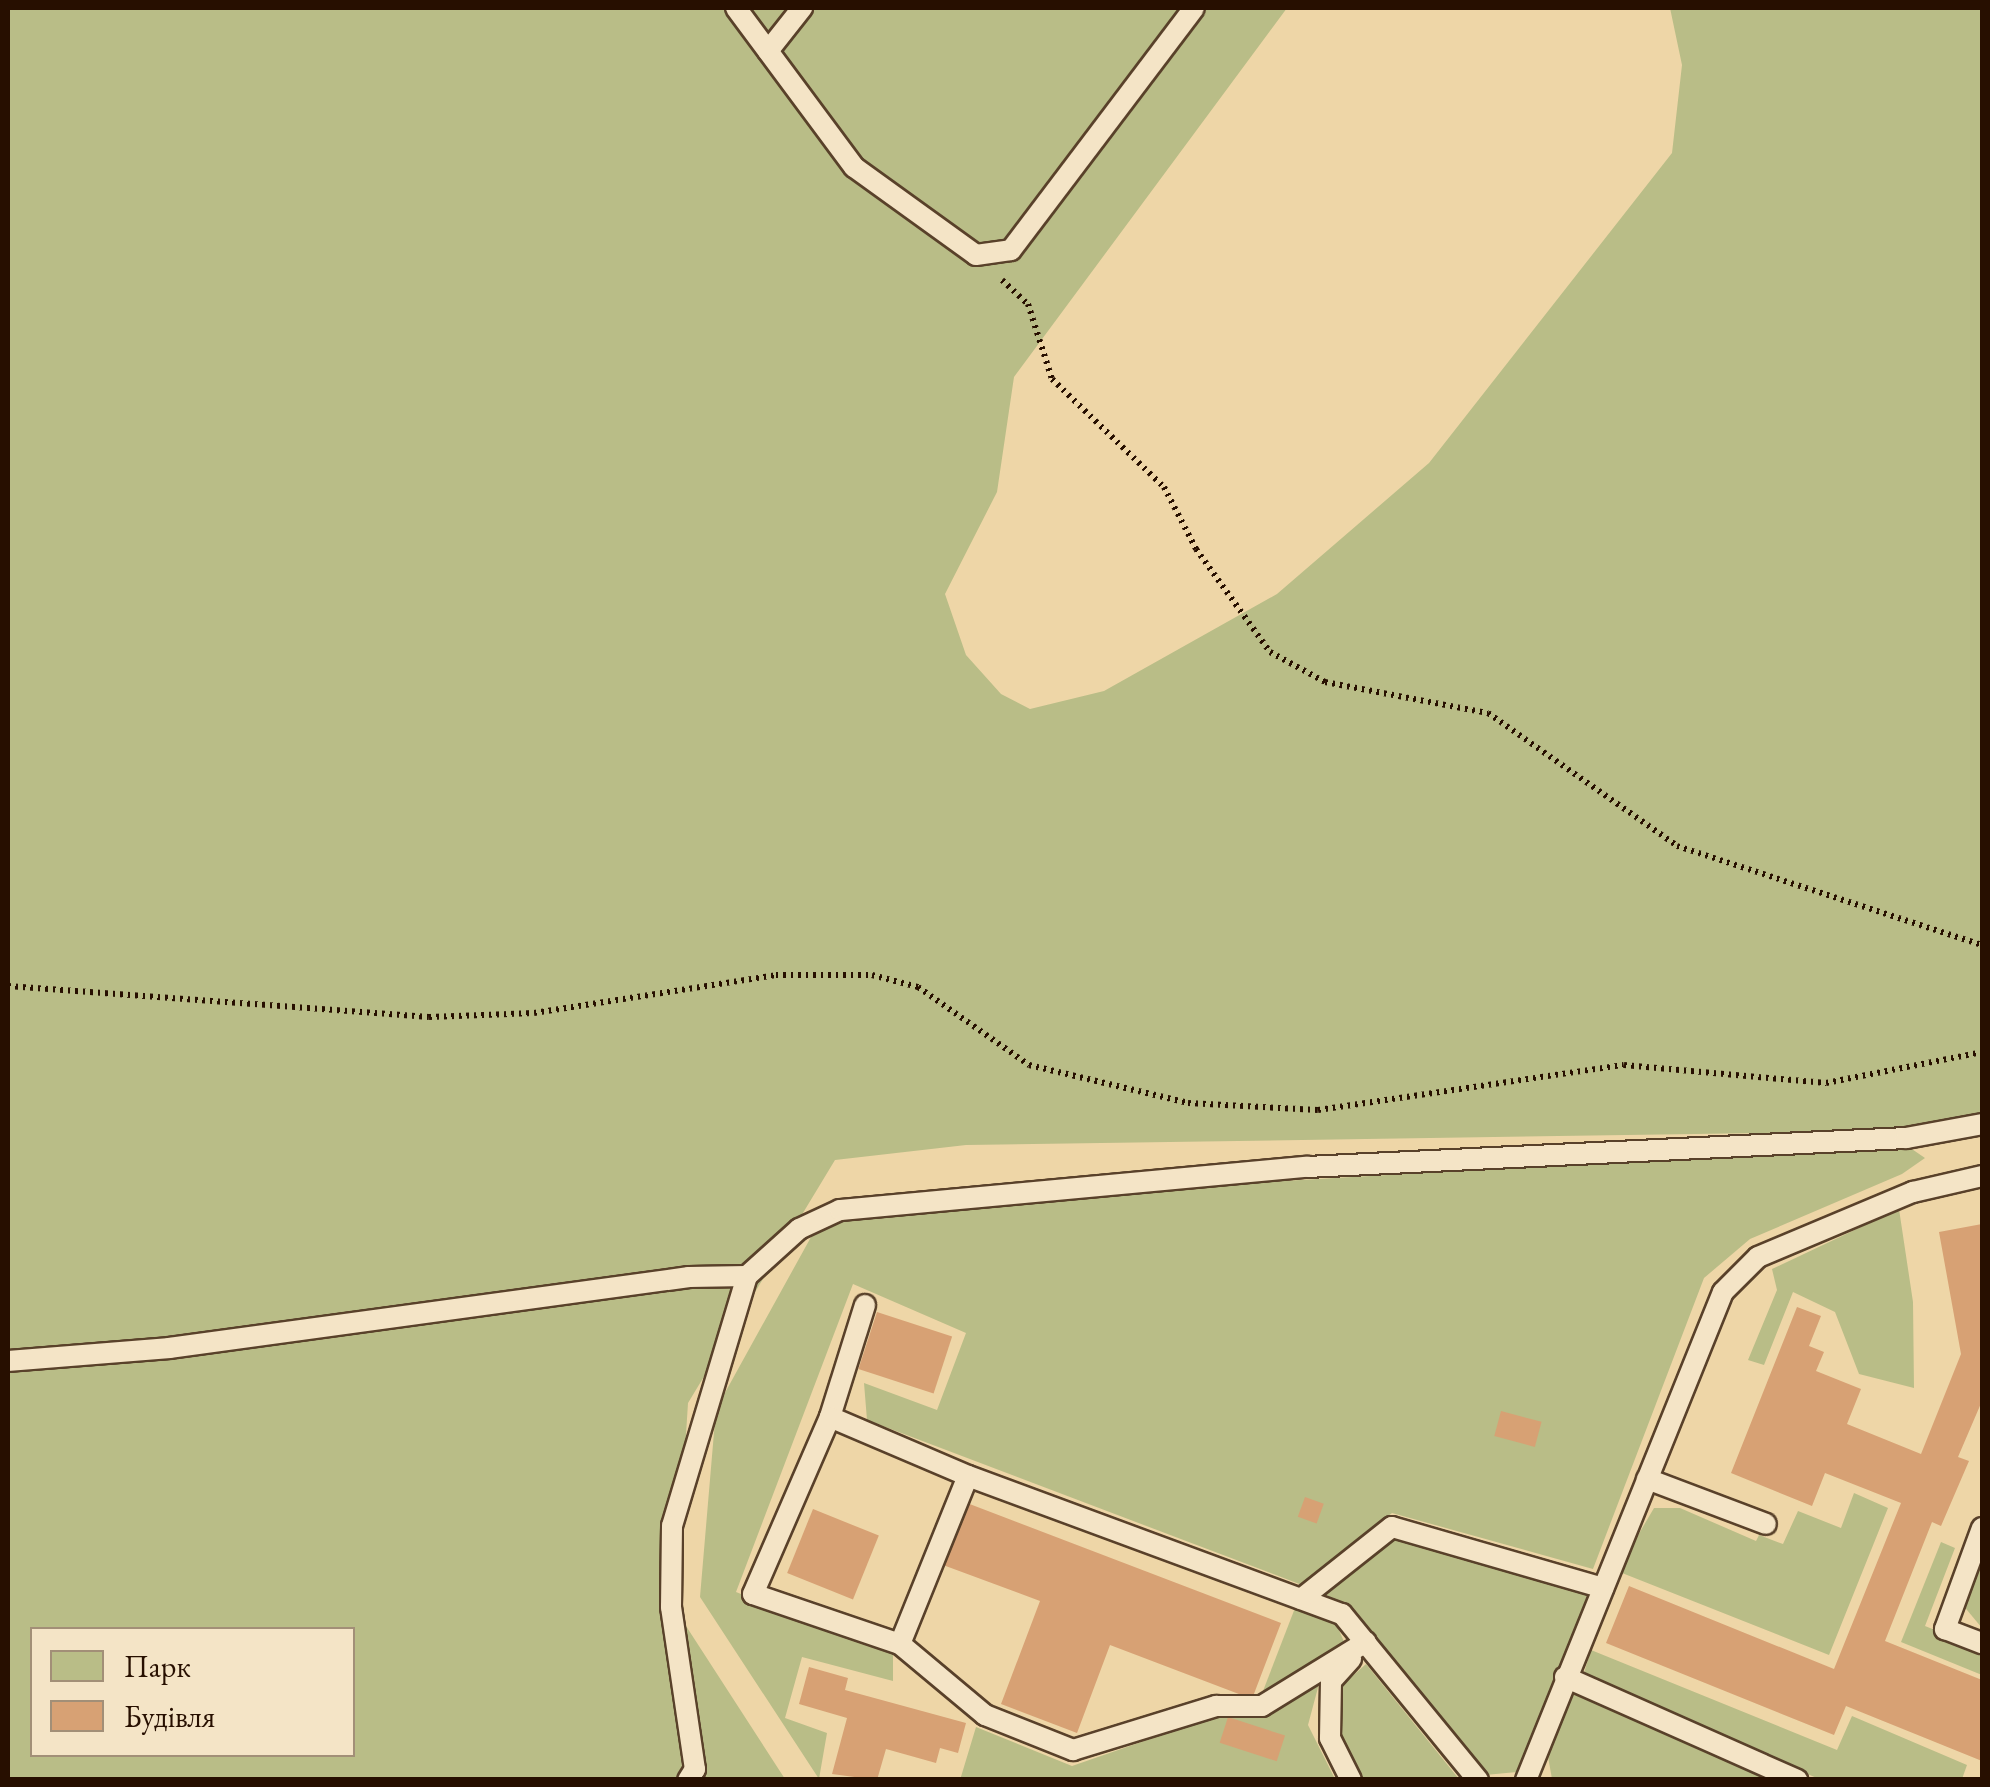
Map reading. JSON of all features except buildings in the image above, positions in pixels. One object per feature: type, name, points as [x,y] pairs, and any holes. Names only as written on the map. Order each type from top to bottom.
[{"type":"lane","points":[[736,8],[854,167],[976,254],[1011,250],[1194,8]]},
{"type":"lane","points":[[768,52],[802,8]]},
{"type":"lane","points":[[688,1780],[695,1769],[671,1607],[672,1526],[747,1276],[799,1229],[840,1210],[1308,1167],[1906,1138],[1982,1124]]},
{"type":"lane","points":[[1526,1780],[1723,1292],[1758,1257],[1913,1192],[1982,1176]]},
{"type":"lane","points":[[8,1360],[169,1348],[689,1278],[747,1276]]},
{"type":"lane","points":[[865,1304],[830,1417],[753,1594],[900,1644],[985,1715],[1074,1750],[1216,1706],[1262,1706],[1366,1642]]},
{"type":"lane","points":[[830,1417],[968,1476],[1342,1614],[1478,1780]]},
{"type":"lane","points":[[900,1644],[968,1476]]},
{"type":"lane","points":[[1647,1479],[1766,1524]]},
{"type":"lane","points":[[1301,1598],[1392,1528],[1603,1588]]},
{"type":"lane","points":[[1982,1529],[1945,1629],[1982,1643]]},
{"type":"lane","points":[[1351,1780],[1330,1738],[1331,1681],[1366,1642]]},
{"type":"lane","points":[[1565,1677],[1797,1780]]},
{"type":"path","points":[[976,254],[1028,304],[1052,379],[1164,487],[1196,549],[1270,652],[1325,682],[1488,713],[1677,846],[1982,945]]},
{"type":"path","points":[[8,986],[429,1018],[534,1013],[776,975],[872,974],[918,987],[1029,1066],[1188,1103],[1318,1110],[1624,1064],[1826,1083],[1982,1052]]},
{"type":"green space","points":[[8,8],[1287,8],[1014,377],[997,492],[945,594],[966,655],[1001,694],[1030,709],[1104,691],[1277,594],[1429,463],[1672,153],[1682,65],[1670,8],[1982,8],[1982,1120],[1893,1131],[966,1145],[835,1160],[688,1403],[675,1609],[785,1779],[8,1779]]},
{"type":"green space","points":[[1906,1145],[1925,1158],[1902,1174],[1750,1239],[1704,1278],[1593,1569],[1392,1513],[1302,1585],[867,1420],[864,1383],[937,1410],[966,1333],[853,1284],[736,1592],[893,1653],[893,1681],[802,1657],[785,1718],[827,1733],[819,1779],[700,1597],[716,1409],[816,1228],[866,1214],[1143,1189]]},
{"type":"green space","points":[[1899,1209],[1913,1302],[1914,1388],[1859,1374],[1835,1312],[1793,1292],[1764,1365],[1748,1360],[1777,1290],[1772,1269]]},
{"type":"green space","points":[[1854,1493],[1888,1508],[1829,1655],[1617,1571],[1654,1508],[1680,1508],[1756,1541],[1759,1535],[1783,1544],[1798,1511],[1841,1528]]},
{"type":"green space","points":[[1394,1538],[1590,1595],[1517,1772],[1485,1775],[1349,1608],[1323,1593]]},
{"type":"green space","points":[[1941,1542],[1955,1548],[1925,1626],[1982,1649],[1982,1675],[1901,1642]]},
{"type":"green space","points":[[1982,1557],[1982,1628],[1962,1604]]},
{"type":"green space","points":[[1295,1608],[1335,1621],[1345,1644],[1263,1691]]},
{"type":"green space","points":[[1591,1650],[1837,1750],[1852,1716],[1967,1765],[1962,1779],[1819,1779],[1583,1676]]},
{"type":"green space","points":[[1366,1664],[1459,1779],[1361,1779],[1339,1736],[1338,1689]]},
{"type":"green space","points":[[1320,1680],[1308,1725],[1335,1779],[960,1780],[976,1727],[1072,1766]]},
{"type":"green space","points":[[1571,1693],[1773,1779],[1552,1779],[1547,1751]]}]
